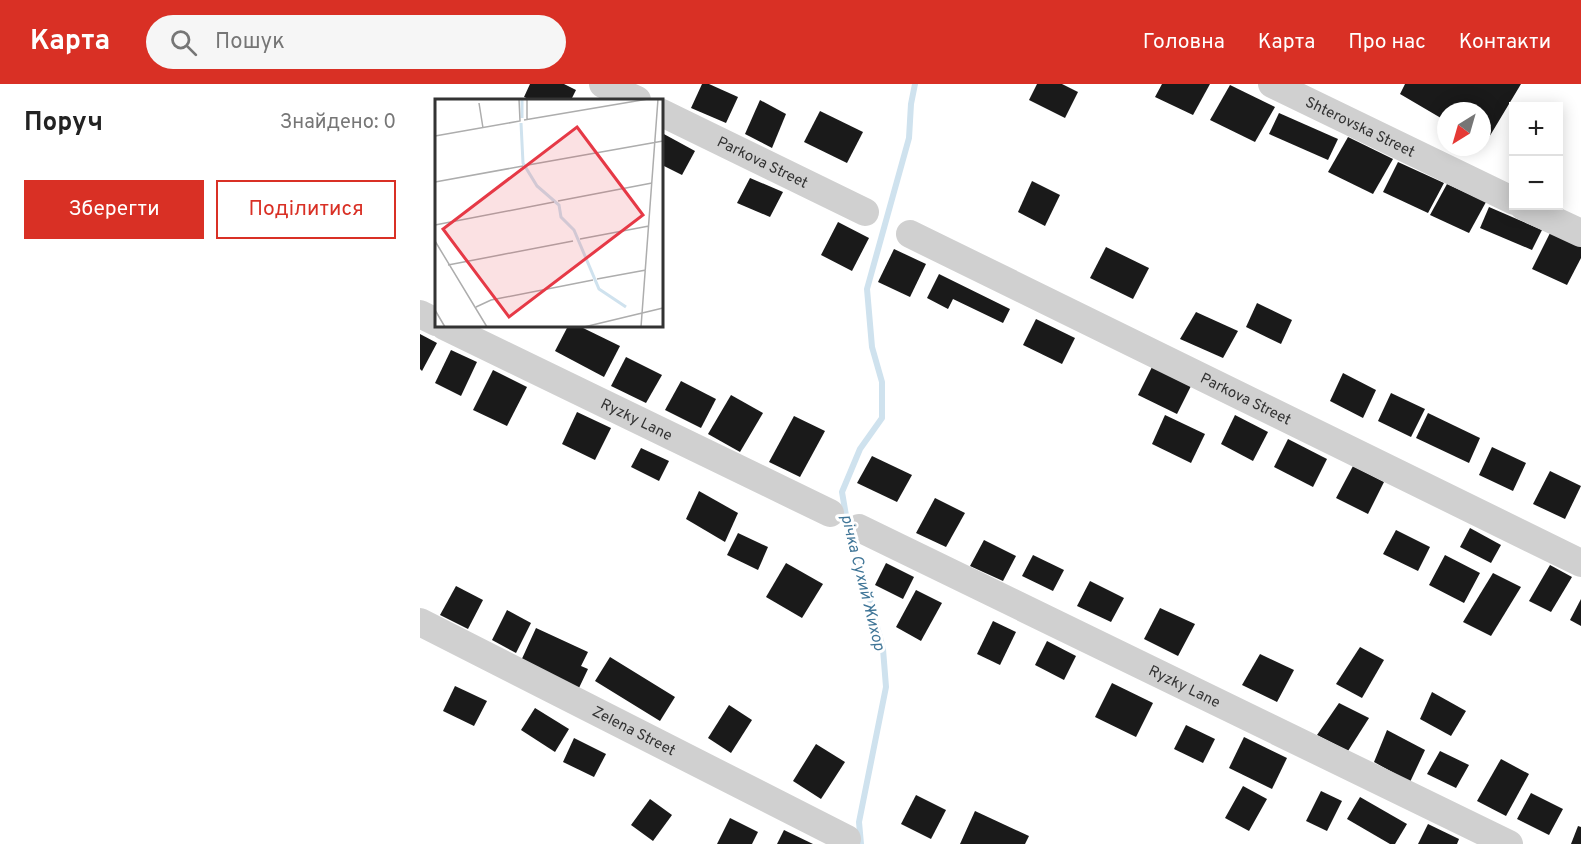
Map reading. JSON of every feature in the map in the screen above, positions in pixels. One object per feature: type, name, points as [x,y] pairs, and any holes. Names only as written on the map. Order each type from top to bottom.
[{"type":"street","points":[[603,84],[635,99]]},
{"type":"street","name":"Shterovska Street","points":[[1272,84],[1509,199]]},
{"type":"street","name":"Parkova Street","points":[[663,113],[865,212]]},
{"type":"street","points":[[1532,210],[1581,233]]},
{"type":"street","name":"Parkova Street","points":[[910,234],[1581,563]]},
{"type":"street","points":[[420,314],[435,322]]},
{"type":"street","name":"Ryzky Lane","points":[[446,327],[830,513]]},
{"type":"street","name":"Ryzky Lane","points":[[859,528],[1509,844]]},
{"type":"street","name":"Zelena Street","points":[[420,622],[847,839]]},
{"type":"building","points":[[530,84],[564,84],[576,90],[572,99],[529,99],[524,97]]},
{"type":"building","points":[[702,84],[709,84],[738,97],[726,123],[691,108]]},
{"type":"building","points":[[1037,84],[1062,84],[1078,92],[1065,118],[1029,100]]},
{"type":"building","points":[[1162,84],[1210,84],[1193,115],[1155,97]]},
{"type":"building","points":[[1405,84],[1521,84],[1491,134],[1491,102],[1437,102],[1437,116],[1400,94]]},
{"type":"building","points":[[1230,85],[1275,107],[1255,142],[1210,120]]},
{"type":"building","points":[[760,100],[786,114],[772,148],[745,134]]},
{"type":"building","points":[[820,111],[863,132],[847,163],[804,142]]},
{"type":"building","points":[[1279,113],[1338,139],[1328,160],[1269,134]]},
{"type":"building","points":[[663,134],[695,151],[682,175],[663,166]]},
{"type":"building","points":[[1348,137],[1393,159],[1373,194],[1328,172]]},
{"type":"building","points":[[1398,162],[1444,183],[1428,213],[1383,192]]},
{"type":"building","points":[[750,178],[783,192],[770,217],[737,203]]},
{"type":"building","points":[[1032,181],[1060,195],[1045,226],[1018,212]]},
{"type":"building","points":[[1447,184],[1486,202],[1469,233],[1430,215]]},
{"type":"building","points":[[1489,207],[1542,230],[1532,250],[1480,228]]},
{"type":"building","points":[[838,222],[869,238],[852,271],[821,255]]},
{"type":"building","points":[[1550,233],[1581,247],[1581,258],[1567,285],[1532,269]]},
{"type":"building","points":[[1106,247],[1149,268],[1133,299],[1090,278]]},
{"type":"building","points":[[894,249],[926,264],[910,297],[878,282]]},
{"type":"building","points":[[939,274],[1010,309],[1003,323],[953,299],[948,309],[927,298]]},
{"type":"building","points":[[1257,303],[1292,320],[1281,344],[1246,327]]},
{"type":"building","points":[[1196,312],[1238,331],[1223,358],[1180,339]]},
{"type":"building","points":[[1036,319],[1075,338],[1062,364],[1023,345]]},
{"type":"building","points":[[567,327],[581,327],[620,346],[604,377],[555,351]]},
{"type":"building","points":[[420,334],[437,343],[422,371],[420,369]]},
{"type":"building","points":[[451,350],[477,362],[461,396],[435,383]]},
{"type":"building","points":[[626,357],[662,375],[646,403],[611,386]]},
{"type":"building","points":[[1152,367],[1191,386],[1177,414],[1138,395]]},
{"type":"building","points":[[493,370],[527,387],[507,426],[473,410]]},
{"type":"building","points":[[1343,373],[1376,390],[1363,418],[1330,401]]},
{"type":"building","points":[[681,381],[716,399],[701,428],[665,410]]},
{"type":"building","points":[[1391,393],[1425,409],[1411,437],[1378,421]]},
{"type":"building","points":[[731,395],[763,413],[740,452],[708,434]]},
{"type":"building","points":[[577,412],[611,428],[595,460],[562,444]]},
{"type":"building","points":[[1428,413],[1480,438],[1469,463],[1416,438]]},
{"type":"building","points":[[1165,415],[1205,434],[1191,463],[1152,444]]},
{"type":"building","points":[[1235,415],[1268,432],[1253,461],[1221,444]]},
{"type":"building","points":[[794,416],[825,431],[800,477],[769,462]]},
{"type":"building","points":[[1288,439],[1327,459],[1313,487],[1274,467]]},
{"type":"building","points":[[1492,447],[1526,463],[1513,491],[1479,475]]},
{"type":"building","points":[[641,448],[669,461],[659,481],[631,467]]},
{"type":"building","points":[[872,456],[912,475],[897,502],[857,483]]},
{"type":"building","points":[[1353,466],[1384,482],[1368,514],[1336,498]]},
{"type":"building","points":[[1550,471],[1581,486],[1565,519],[1533,504]]},
{"type":"building","points":[[699,491],[738,513],[725,542],[686,519]]},
{"type":"building","points":[[935,498],[965,513],[946,547],[916,533]]},
{"type":"building","points":[[1470,528],[1501,545],[1491,563],[1460,547]]},
{"type":"building","points":[[1396,530],[1430,547],[1418,571],[1383,554]]},
{"type":"building","points":[[738,533],[768,547],[758,570],[727,555]]},
{"type":"building","points":[[984,540],[1016,556],[1003,581],[970,566]]},
{"type":"building","points":[[1033,555],[1064,570],[1053,591],[1022,576]]},
{"type":"building","points":[[1445,555],[1480,573],[1464,603],[1429,585]]},
{"type":"building","points":[[786,563],[823,584],[802,618],[766,597]]},
{"type":"building","points":[[886,563],[914,577],[903,599],[875,585]]},
{"type":"building","points":[[1550,565],[1572,577],[1551,612],[1529,601]]},
{"type":"building","points":[[1493,573],[1521,587],[1491,636],[1463,622]]},
{"type":"building","points":[[1090,581],[1124,598],[1111,622],[1077,606]]},
{"type":"building","points":[[456,586],[483,600],[468,629],[440,615]]},
{"type":"building","points":[[916,590],[942,603],[921,641],[896,627]]},
{"type":"building","points":[[1581,599],[1581,626],[1570,620]]},
{"type":"building","points":[[1160,608],[1195,624],[1178,656],[1144,639]]},
{"type":"building","points":[[507,610],[531,623],[516,653],[492,640]]},
{"type":"building","points":[[993,621],[1016,632],[1000,665],[977,654]]},
{"type":"building","points":[[536,628],[588,652],[581,666],[588,669],[578,690],[520,663]]},
{"type":"building","points":[[1047,641],[1076,656],[1064,680],[1035,665]]},
{"type":"building","points":[[1360,647],[1384,660],[1362,698],[1336,684]]},
{"type":"building","points":[[1260,654],[1294,670],[1277,702],[1242,685]]},
{"type":"building","points":[[610,657],[675,697],[660,721],[595,681]]},
{"type":"building","points":[[1112,683],[1153,703],[1136,737],[1095,717]]},
{"type":"building","points":[[455,686],[487,701],[474,726],[443,711]]},
{"type":"building","points":[[1432,692],[1466,711],[1451,736],[1420,719]]},
{"type":"building","points":[[1339,703],[1369,718],[1348,751],[1317,735]]},
{"type":"building","points":[[729,705],[752,720],[731,753],[708,738]]},
{"type":"building","points":[[535,708],[569,729],[555,752],[521,730]]},
{"type":"building","points":[[1186,725],[1215,739],[1203,763],[1174,749]]},
{"type":"building","points":[[1387,730],[1425,750],[1410,782],[1374,762]]},
{"type":"building","points":[[1244,737],[1287,758],[1272,789],[1229,768]]},
{"type":"building","points":[[574,738],[606,754],[594,777],[563,762]]},
{"type":"building","points":[[816,744],[845,762],[821,799],[793,781]]},
{"type":"building","points":[[1440,751],[1469,765],[1456,788],[1427,774]]},
{"type":"building","points":[[1501,759],[1529,774],[1506,816],[1477,801]]},
{"type":"building","points":[[1243,786],[1267,799],[1249,831],[1225,818]]},
{"type":"building","points":[[1321,791],[1342,801],[1327,831],[1306,821]]},
{"type":"building","points":[[1531,793],[1563,809],[1549,835],[1517,819]]},
{"type":"building","points":[[916,795],[946,810],[931,839],[901,824]]},
{"type":"building","points":[[1360,797],[1407,824],[1395,844],[1390,844],[1347,819]]},
{"type":"building","points":[[650,799],[672,815],[653,841],[631,825]]},
{"type":"building","points":[[975,811],[1029,836],[1025,844],[960,844]]},
{"type":"building","points":[[730,818],[758,832],[752,844],[717,844]]},
{"type":"building","points":[[1428,824],[1459,839],[1457,844],[1418,844]]},
{"type":"building","points":[[1578,826],[1581,827],[1581,844],[1571,844]]},
{"type":"building","points":[[784,830],[813,844],[777,844]]},
{"type":"waterway","name":"річка Сухий Жихор","points":[[861,844],[859,822],[886,687],[883,649],[863,574],[850,539],[842,492],[860,449],[882,418],[882,382],[872,347],[867,289],[909,138],[915,84]]}]
